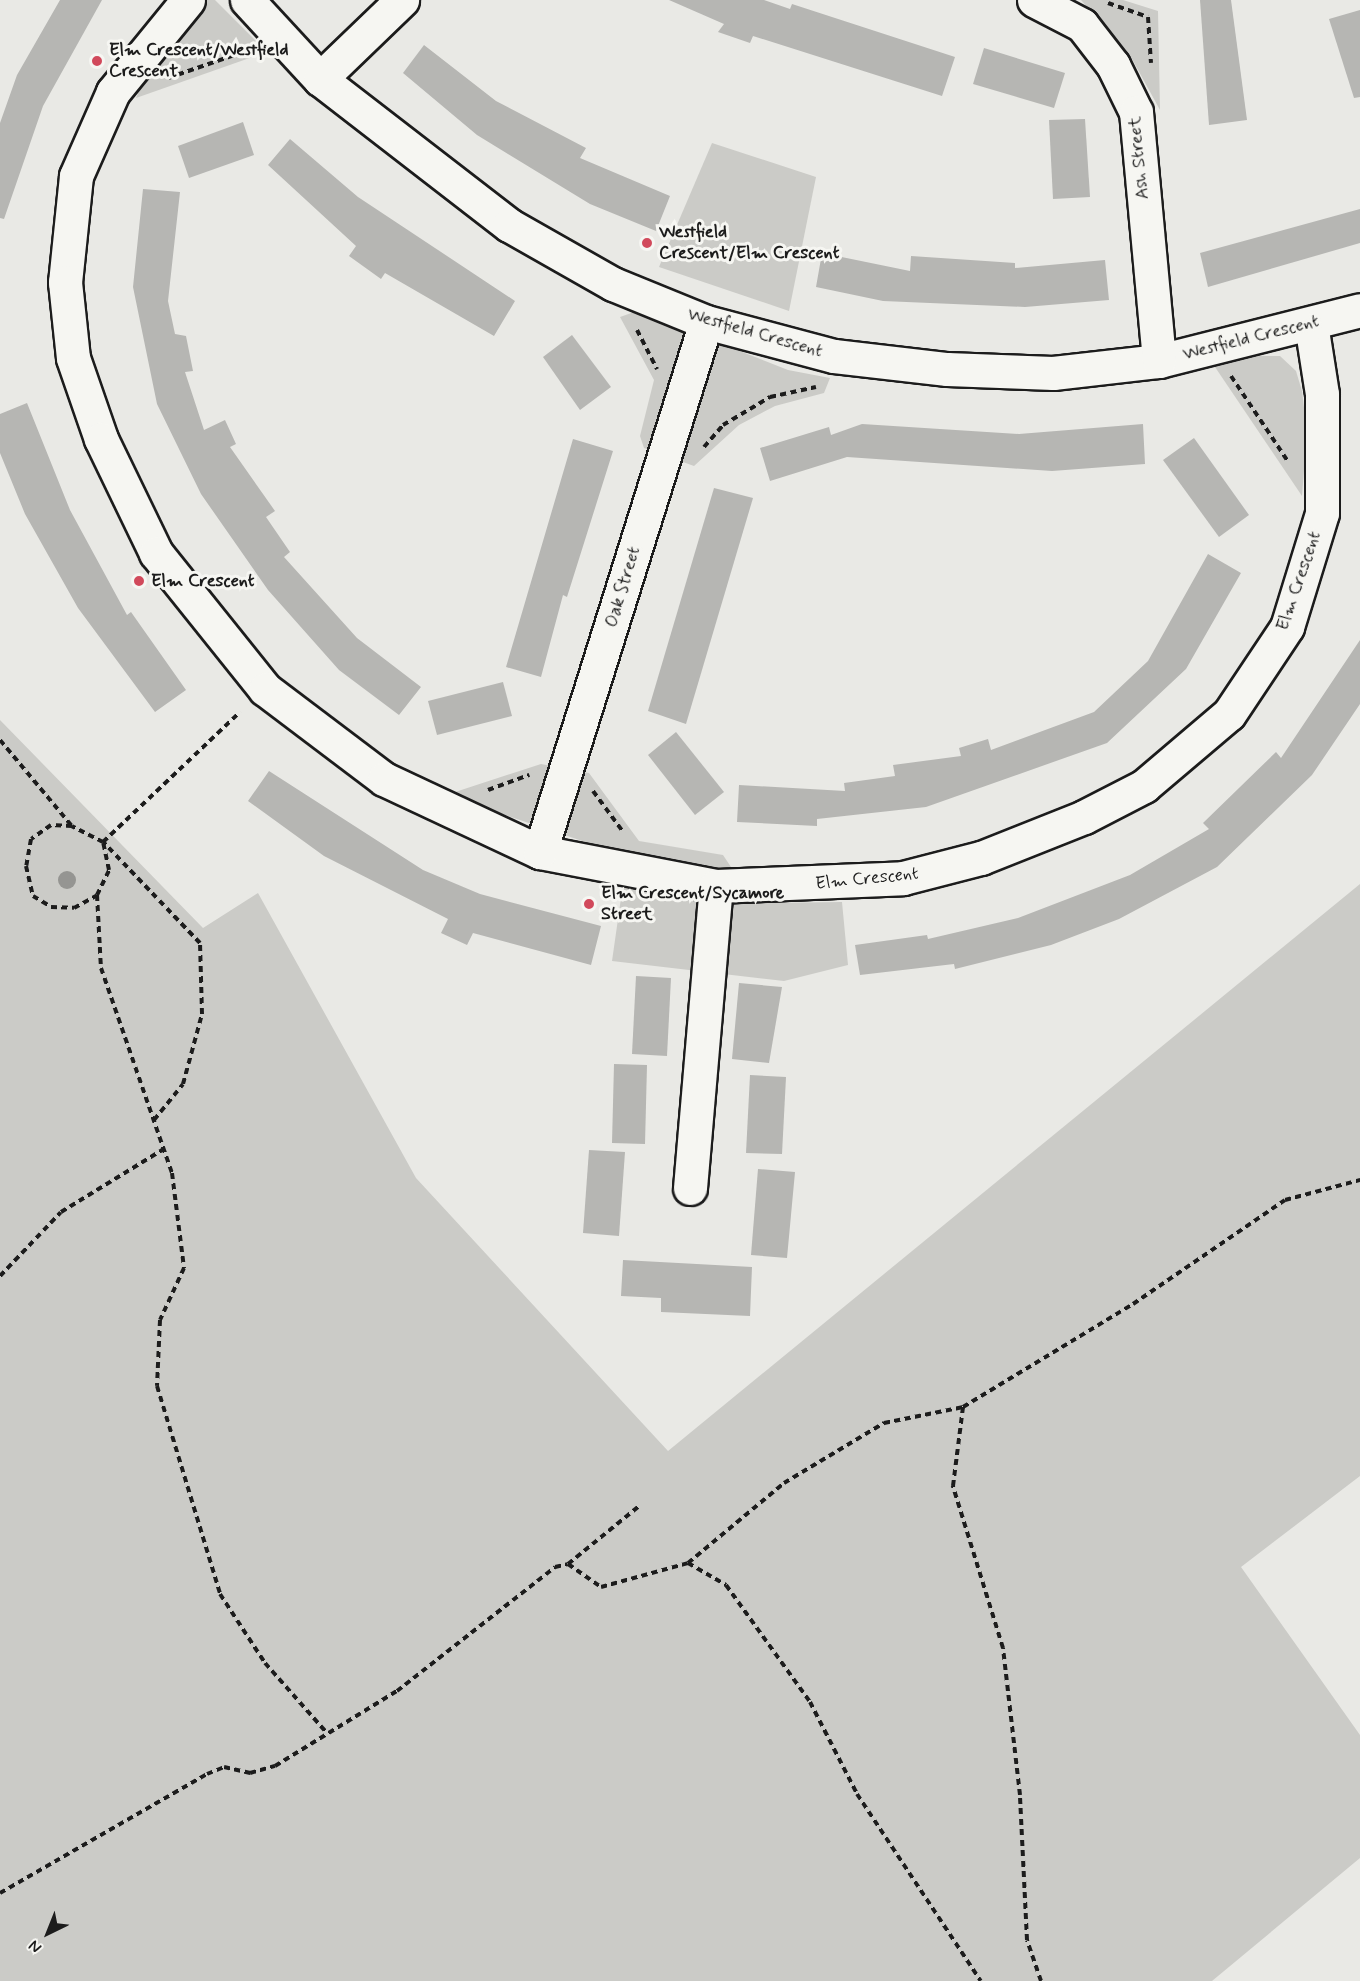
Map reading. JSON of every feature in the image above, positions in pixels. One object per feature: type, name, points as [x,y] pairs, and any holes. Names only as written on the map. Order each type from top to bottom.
[{"type":"street","name":"Elm Crescent","points":[[188,0],[113,92],[76,176],[66,236],[73,358],[101,439],[156,553],[265,689],[327,741],[437,807],[540,852],[716,886],[903,878],[981,858],[1084,817],[1144,786],[1229,714],[1287,627],[1322,513],[1322,394],[1311,324]]},
{"type":"street","name":"Westfield Crescent","points":[[247,0],[320,79],[509,225],[614,284],[706,322],[834,356],[947,369],[1053,373],[1159,361],[1360,310]]},
{"type":"street","points":[[320,79],[402,0]]},
{"type":"street","name":"Ash Street","points":[[1034,0],[1082,25],[1113,65],[1136,112],[1159,361]]},
{"type":"street","name":"Oak Street","points":[[540,852],[706,322]]},
{"type":"street","points":[[690,1188],[716,886]]},
{"type":"path","points":[[113,92],[192,72],[280,37]]},
{"type":"path","points":[[614,284],[678,412]]},
{"type":"path","points":[[1212,348],[1290,464]]},
{"type":"path","points":[[668,446],[698,453],[723,424],[770,397],[818,386],[834,356]]},
{"type":"path","points":[[103,842],[265,689]]},
{"type":"path","points":[[0,740],[72,826],[103,842],[200,943],[202,1014],[183,1084],[154,1121]]},
{"type":"path","points":[[437,807],[569,760],[652,874]]},
{"type":"path","points":[[72,826],[51,825],[31,839],[26,866],[33,896],[51,907],[74,908],[97,895]]},
{"type":"path","points":[[103,842],[109,870],[97,895],[101,968],[172,1173],[184,1268],[160,1320],[157,1386],[219,1594],[266,1664],[326,1732]]},
{"type":"path","points":[[0,1276],[62,1212],[164,1149]]},
{"type":"path","points":[[568,1564],[601,1587],[688,1563],[784,1483],[884,1423],[963,1407],[1133,1304],[1285,1200],[1360,1179]]},
{"type":"path","points":[[963,1407],[953,1486],[1003,1648],[1020,1795],[1027,1940],[1041,1981]]},
{"type":"path","points":[[0,1893],[207,1774],[224,1767],[250,1773],[275,1766],[326,1732],[397,1692],[555,1567],[568,1564],[639,1506]]},
{"type":"path","points":[[688,1563],[726,1585],[810,1702],[857,1794],[981,1981]]},
{"type":"shaded area","points":[[178,0],[215,0],[267,52],[136,98]]},
{"type":"shaded area","points":[[1081,0],[1123,0],[1158,11],[1160,110],[1132,59]]},
{"type":"shaded area","points":[[712,143],[816,177],[789,311],[659,267]]},
{"type":"shaded area","points":[[637,311],[788,370],[830,378],[824,393],[775,406],[739,425],[694,466],[644,448],[640,436],[654,380],[620,317]]},
{"type":"shaded area","points":[[1259,356],[1280,356],[1296,371],[1302,391],[1307,432],[1302,496],[1215,367]]},
{"type":"shaded area","points":[[0,720],[203,928],[258,893],[416,1178],[668,1451],[1360,884],[1360,1476],[1241,1567],[1360,1735],[1360,1858],[1212,1981],[0,1981]]},
{"type":"shaded area","points":[[541,764],[589,773],[639,841],[723,855],[755,903],[842,902],[848,965],[784,981],[612,961],[627,856],[446,795]]},
{"type":"building","points":[[60,0],[102,0],[43,106],[4,219],[0,218],[0,123],[17,75]]},
{"type":"building","points":[[669,0],[764,0],[790,9],[792,4],[955,57],[942,96],[753,36],[750,43],[718,32],[724,24]]},
{"type":"building","points":[[1200,0],[1231,0],[1247,120],[1209,125]]},
{"type":"building","points":[[1360,10],[1360,97],[1354,98],[1329,19]]},
{"type":"building","points":[[424,45],[496,101],[586,148],[580,158],[670,196],[656,231],[590,204],[477,135],[403,73]]},
{"type":"building","points":[[984,48],[1065,73],[1054,108],[973,84]]},
{"type":"building","points":[[1085,119],[1090,197],[1053,199],[1049,120]]},
{"type":"building","points":[[243,122],[254,155],[189,178],[178,146]]},
{"type":"building","points":[[290,139],[358,197],[515,301],[494,336],[385,273],[381,279],[349,256],[356,246],[268,165]]},
{"type":"building","points":[[143,189],[180,192],[168,301],[175,334],[186,336],[193,371],[185,372],[204,430],[225,420],[236,444],[230,447],[275,511],[266,517],[290,552],[284,557],[357,638],[421,687],[399,715],[339,670],[268,590],[201,494],[157,404],[133,287]]},
{"type":"building","points":[[1360,209],[1360,243],[1208,287],[1200,253]]},
{"type":"building","points":[[822,253],[910,271],[911,256],[1015,263],[1015,268],[1105,260],[1109,300],[1025,307],[883,301],[816,287]]},
{"type":"building","points":[[572,335],[611,387],[580,410],[543,357]]},
{"type":"building","points":[[27,403],[70,510],[127,615],[131,612],[186,690],[155,712],[78,608],[25,514],[0,453],[0,414]]},
{"type":"building","points":[[862,424],[1019,434],[1143,424],[1145,464],[1052,471],[847,457],[770,481],[760,448],[829,427],[831,435]]},
{"type":"building","points":[[1194,438],[1249,515],[1219,537],[1163,460]]},
{"type":"building","points":[[573,439],[613,451],[567,597],[563,595],[541,677],[506,667]]},
{"type":"building","points":[[714,488],[753,498],[686,724],[648,711]]},
{"type":"building","points":[[1208,554],[1241,573],[1186,669],[1107,743],[926,807],[817,819],[817,826],[737,822],[739,785],[845,791],[844,783],[895,776],[893,765],[961,756],[959,748],[988,739],[991,750],[1094,712],[1148,661]]},
{"type":"building","points":[[1360,640],[1360,704],[1312,775],[1217,867],[1119,919],[1051,945],[955,969],[954,964],[860,975],[855,945],[927,935],[928,939],[1018,918],[1130,875],[1209,829],[1203,823],[1276,752],[1281,758]]},
{"type":"building","points":[[503,682],[512,716],[437,735],[428,701]]},
{"type":"building","points":[[676,732],[724,792],[695,815],[648,755]]},
{"type":"building","points":[[269,771],[423,870],[480,894],[601,926],[591,965],[473,933],[467,945],[441,933],[448,919],[324,856],[248,801]]},
{"type":"building","points":[[636,976],[671,978],[667,1056],[632,1054]]},
{"type":"building","points":[[739,983],[782,987],[769,1063],[732,1059]]},
{"type":"building","points":[[614,1064],[647,1065],[645,1144],[612,1143]]},
{"type":"building","points":[[750,1075],[786,1077],[782,1154],[746,1153]]},
{"type":"building","points":[[589,1150],[625,1152],[619,1236],[583,1233]]},
{"type":"building","points":[[758,1169],[795,1172],[787,1258],[751,1255]]},
{"type":"building","points":[[623,1260],[752,1267],[750,1316],[661,1312],[661,1298],[621,1296]]},
{"type":"place","name":"Elm Crescent/Westfield Crescent","points":[[97,61]]},
{"type":"place","name":"Westfield Crescent/Elm Crescent","points":[[647,243]]},
{"type":"place","name":"Elm Crescent","points":[[139,581]]},
{"type":"place","name":"Elm Crescent/Sycamore Street","points":[[589,904]]}]
